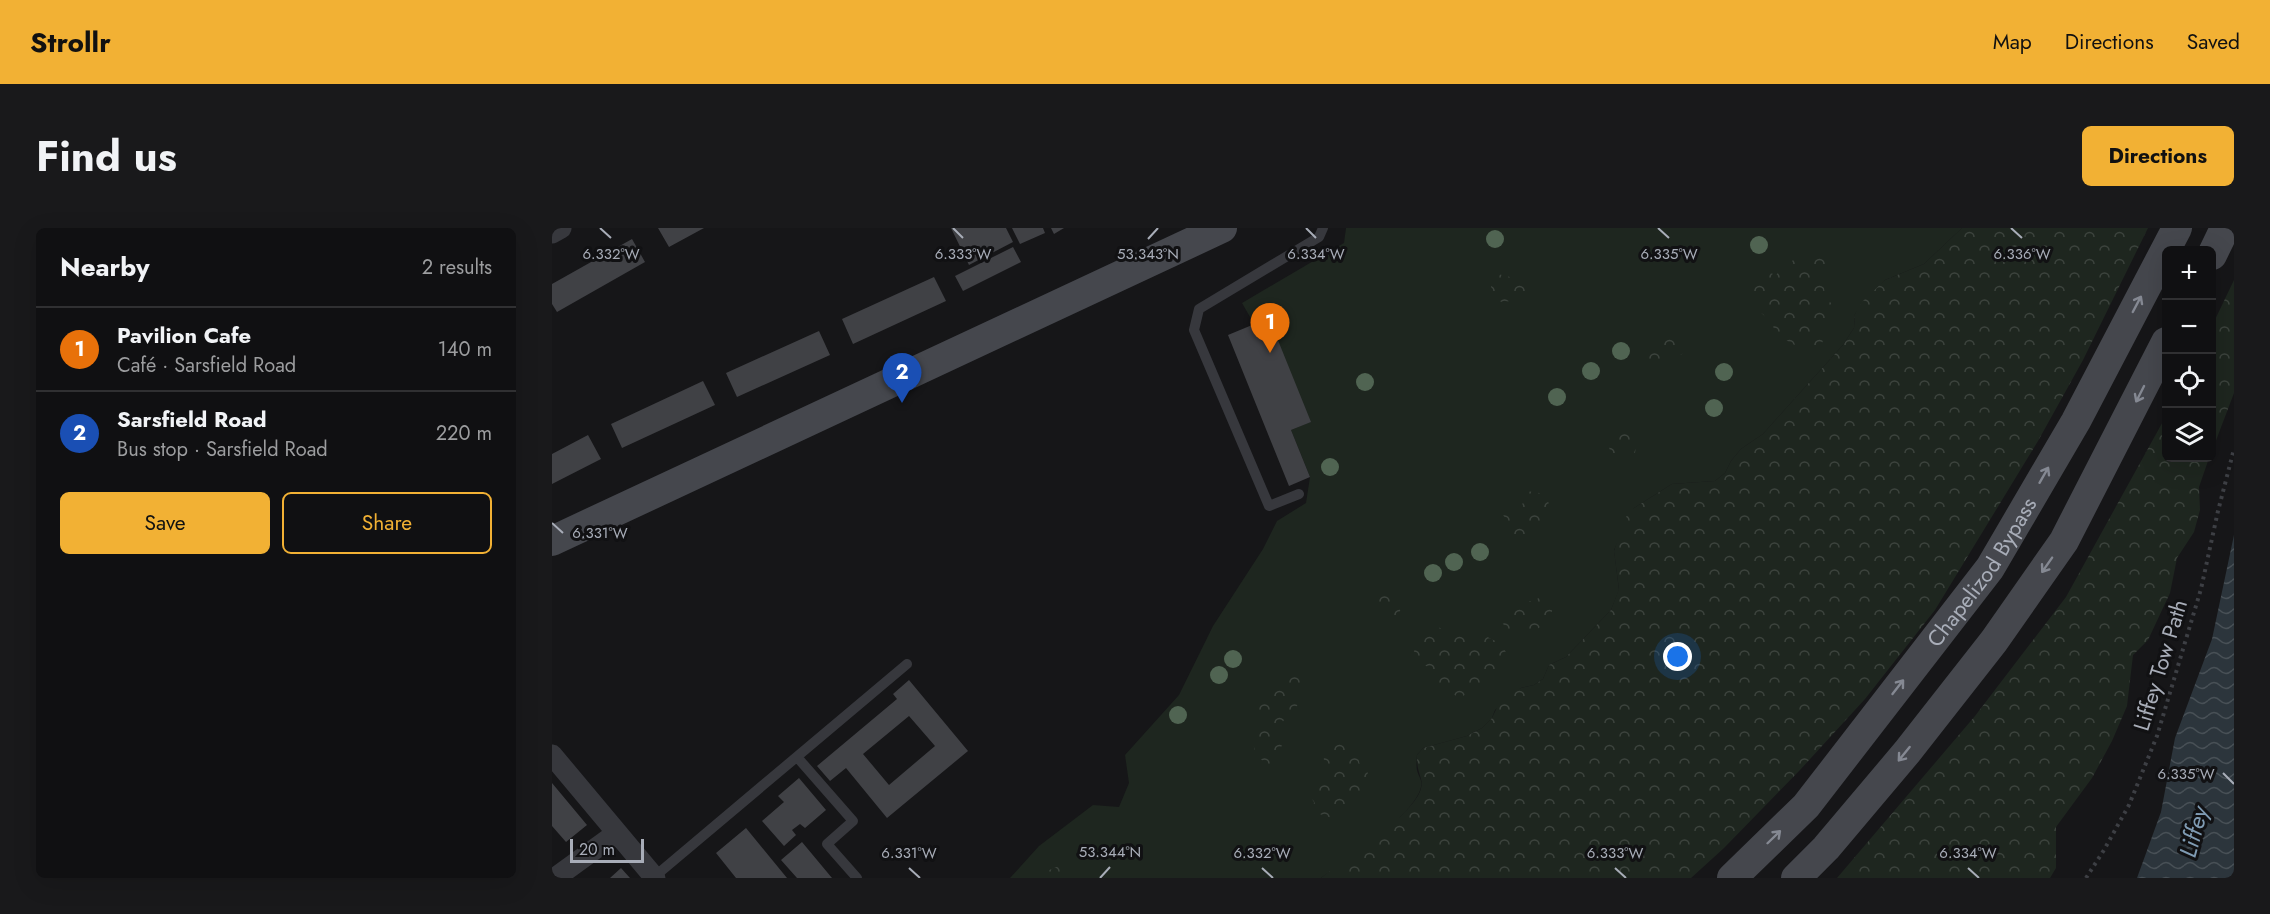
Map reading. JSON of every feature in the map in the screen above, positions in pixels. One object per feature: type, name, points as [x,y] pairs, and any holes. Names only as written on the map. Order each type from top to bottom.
[{"type":"main road","points":[[552,541],[1222,228]]},
{"type":"main road","name":"Chapelizod Bypass","points":[[1732,878],[1806,806],[1990,568],[2076,421],[2177,228]]},
{"type":"main road","points":[[2216,246],[2226,228]]},
{"type":"main road","points":[[1796,878],[1856,813],[1994,641],[2064,541],[2162,350]]},
{"type":"street","points":[[552,233],[561,228]]},
{"type":"street","points":[[552,755],[654,877]]},
{"type":"street","points":[[555,878],[617,832]]},
{"type":"lane","points":[[1299,494],[1269,506],[1194,330],[1199,309],[1319,237],[1323,228]]},
{"type":"lane","points":[[654,877],[907,664]]},
{"type":"lane","points":[[797,758],[853,821],[827,844],[857,878]]},
{"type":"path","name":"Liffey Tow Path","points":[[2086,878],[2129,805],[2157,736],[2201,589],[2217,512],[2234,450]]},
{"type":"green space","points":[[1346,228],[1962,228],[1924,264],[1885,280],[1855,314],[1854,328],[1843,345],[1763,434],[1741,449],[1725,473],[1715,481],[1672,484],[1634,508],[1614,550],[1619,590],[1611,610],[1566,657],[1549,665],[1543,679],[1534,685],[1521,688],[1495,710],[1492,718],[1482,728],[1467,736],[1423,748],[1417,755],[1421,787],[1406,811],[1378,837],[1321,878],[1010,878],[1039,846],[1093,805],[1119,807],[1129,783],[1125,755],[1179,695],[1213,626],[1263,549],[1277,521],[1306,503],[1310,477],[1291,430],[1310,422],[1242,303],[1344,243]]},
{"type":"green space","points":[[1962,228],[2148,228],[2083,360],[2038,441],[1935,610],[1865,699],[1724,848],[1691,878],[1321,878],[1401,816],[1412,804],[1422,784],[1417,755],[1423,748],[1467,736],[1482,728],[1492,718],[1501,699],[1543,679],[1549,665],[1566,657],[1611,610],[1619,589],[1614,551],[1625,518],[1634,508],[1672,484],[1715,481],[1725,473],[1741,449],[1763,434],[1843,345],[1854,328],[1855,314],[1863,301],[1885,280],[1924,264]]},
{"type":"green space","points":[[1809,251],[1826,262],[1823,274],[1825,297],[1832,304],[1834,315],[1822,343],[1805,351],[1777,335],[1771,322],[1753,305],[1744,292],[1762,270],[1776,275],[1785,265]]},
{"type":"green space","points":[[1498,274],[1530,282],[1533,291],[1529,296],[1517,294],[1511,301],[1502,302],[1493,299],[1491,286]]},
{"type":"green space","points":[[2234,280],[2234,393],[2216,440],[2216,354],[2216,318]]},
{"type":"green space","points":[[1672,332],[1682,336],[1689,343],[1682,354],[1659,367],[1642,364],[1643,350],[1646,345]]},
{"type":"green space","points":[[2162,423],[2162,462],[2208,462],[2199,487],[2200,510],[2194,532],[2177,558],[2170,593],[2148,640],[2133,655],[2127,706],[2112,741],[2092,778],[2056,827],[2056,868],[2050,878],[1837,878],[1975,716],[2066,597]]},
{"type":"green space","points":[[1614,428],[1629,429],[1637,439],[1635,453],[1623,461],[1611,456],[1608,442]]},
{"type":"green space","points":[[1527,491],[1545,494],[1549,504],[1549,516],[1521,542],[1507,533],[1508,521],[1502,514],[1507,506],[1521,508]]},
{"type":"green space","points":[[1383,586],[1395,595],[1400,603],[1396,626],[1380,621],[1376,611],[1377,595]]},
{"type":"green space","points":[[1543,595],[1552,601],[1552,614],[1539,628],[1525,636],[1512,632],[1503,624],[1499,616],[1507,603],[1534,601]]},
{"type":"green space","points":[[1437,627],[1458,633],[1473,629],[1493,640],[1502,642],[1506,653],[1487,680],[1460,698],[1435,684],[1435,671],[1412,658],[1417,642]]},
{"type":"green space","points":[[1293,668],[1308,674],[1306,688],[1296,708],[1281,723],[1282,746],[1269,765],[1256,756],[1252,738],[1264,720],[1255,713],[1255,707],[1268,693],[1268,688]]},
{"type":"green space","points":[[1339,731],[1339,740],[1347,737],[1363,751],[1359,762],[1368,773],[1364,784],[1366,797],[1353,799],[1332,818],[1313,812],[1314,802],[1309,795],[1325,769],[1323,751],[1331,744],[1332,738]]},
{"type":"green space","points":[[1059,866],[1072,872],[1071,878],[1030,878]]},
{"type":"water","name":"Liffey","points":[[2234,535],[2234,878],[2137,878],[2161,812],[2175,738],[2212,639]]},
{"type":"building","points":[[658,228],[704,228],[669,247]]},
{"type":"building","points":[[951,228],[1006,228],[1013,242],[969,265]]},
{"type":"building","points":[[1012,228],[1043,228],[1045,233],[1020,244]]},
{"type":"building","points":[[1051,228],[1064,228],[1054,234]]},
{"type":"building","points":[[632,239],[645,262],[557,312],[552,304],[552,284]]},
{"type":"building","points":[[1013,247],[1021,262],[963,291],[955,276]]},
{"type":"building","points":[[934,277],[946,301],[853,344],[842,319]]},
{"type":"building","points":[[1269,318],[1311,422],[1291,430],[1310,477],[1289,486],[1228,335]]},
{"type":"building","points":[[819,331],[830,355],[737,397],[726,373]]},
{"type":"building","points":[[703,381],[715,405],[622,448],[611,424]]},
{"type":"building","points":[[588,435],[601,459],[552,484],[552,454]]},
{"type":"building","points":[[909,680],[968,751],[887,818],[846,768],[830,781],[817,766],[897,699],[893,694]],"holes":[[[909,716],[935,746],[889,785],[863,754]]]},
{"type":"building","points":[[799,778],[826,810],[805,828],[800,824],[792,830],[796,835],[784,846],[762,821],[784,802],[778,796]]},
{"type":"building","points":[[552,783],[587,825],[566,842],[552,826]]},
{"type":"building","points":[[746,828],[787,878],[736,878],[716,853]]},
{"type":"building","points":[[802,842],[832,878],[797,878],[781,860]]},
{"type":"building","points":[[621,868],[630,878],[610,878]]},
{"type":"place","name":"Pavilion Cafe","points":[[1270,353]]},
{"type":"place","name":"Sarsfield Road","points":[[902,403]]}]
